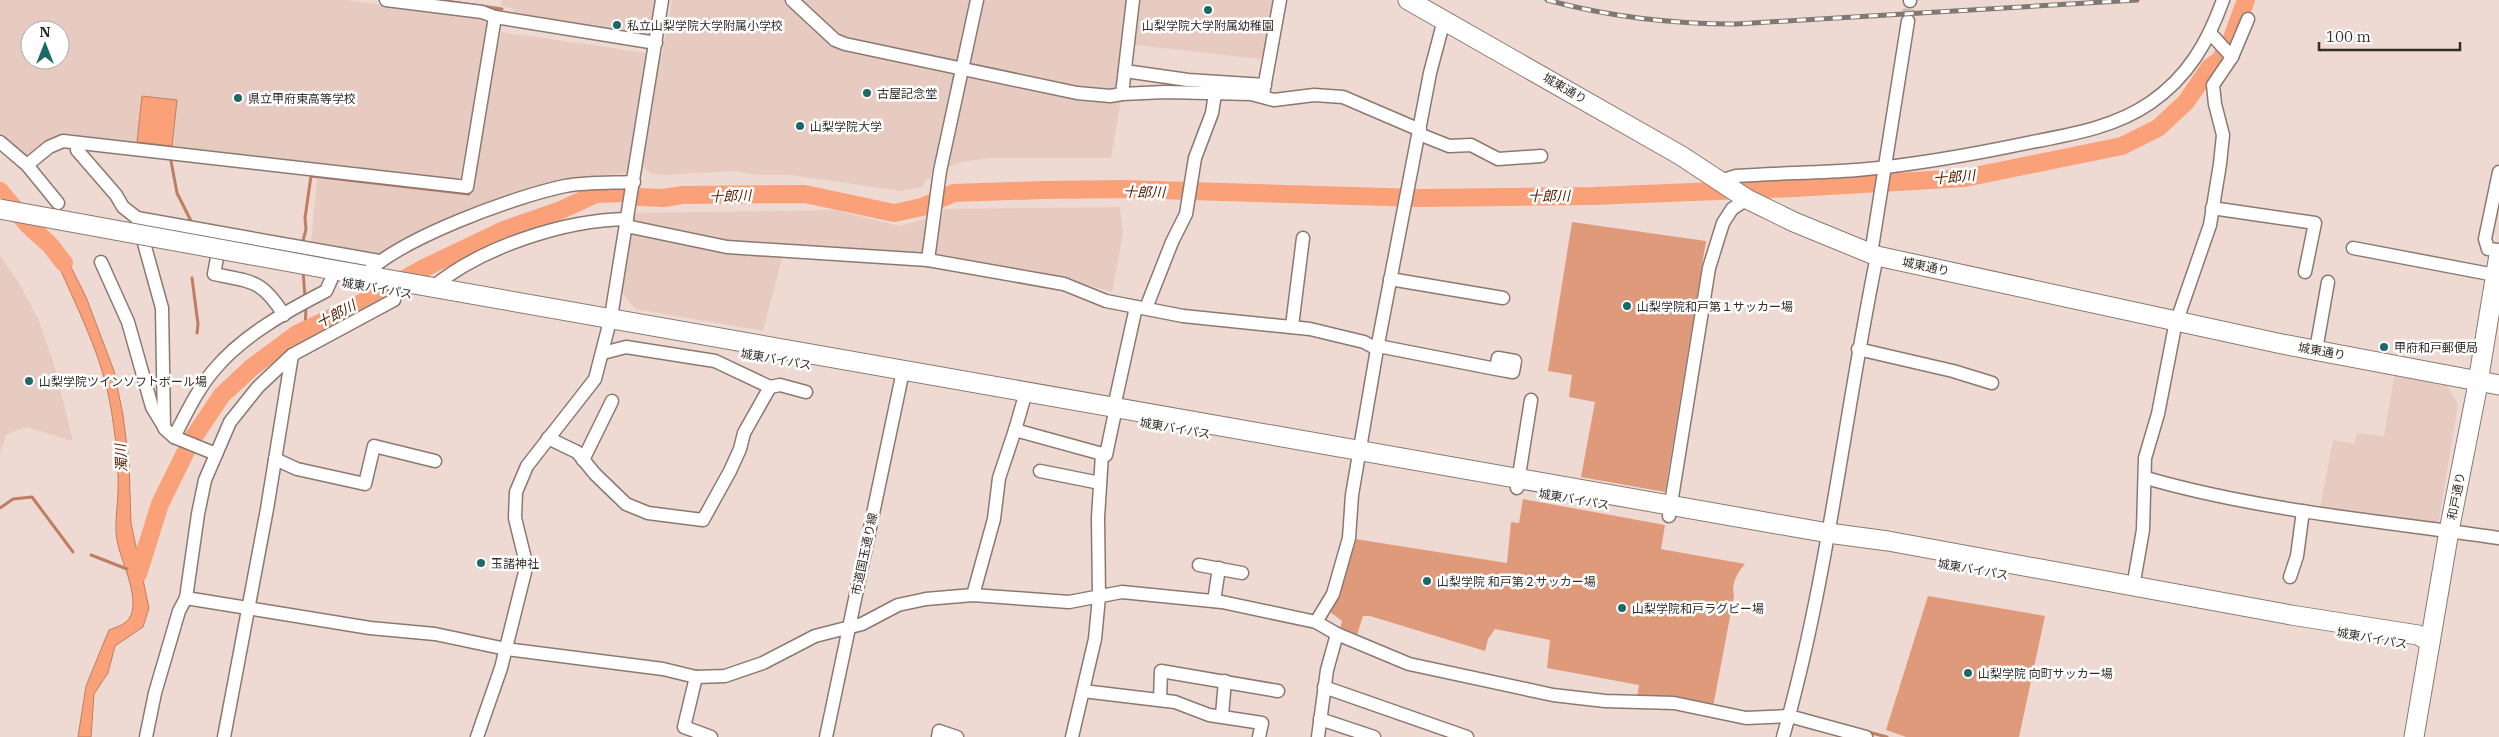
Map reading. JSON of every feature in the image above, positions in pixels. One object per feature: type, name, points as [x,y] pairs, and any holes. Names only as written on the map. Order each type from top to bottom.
[{"type":"highway","name":"城東通り","points":[[1408,0],[1680,155],[1747,199],[1803,226],[1874,255],[2316,350],[2499,385]]},
{"type":"highway","name":"城東バイパス","points":[[0,209],[323,280]]},
{"type":"highway","name":"城東バイパス","points":[[0,221],[323,280],[367,274],[609,323],[1827,538],[2416,645],[2430,642]]},
{"type":"highway","name":"和戸通り","points":[[2414,737],[2499,255]]},
{"type":"highway","name":"城東バイパス","points":[[367,274],[395,291],[609,323]]},
{"type":"highway","name":"城東バイパス","points":[[1827,538],[1888,541],[2133,587],[2418,635],[2430,642]]},
{"type":"street","points":[[386,0],[482,12],[495,17],[656,43]]},
{"type":"street","points":[[477,737],[506,649],[526,572],[526,563],[515,518],[516,492],[526,466],[592,385],[603,353],[634,182],[662,0]]},
{"type":"street","points":[[792,0],[835,40],[845,44],[963,71],[1078,94],[1110,96],[1165,92],[1215,94],[1264,91]]},
{"type":"street","points":[[928,260],[940,171],[977,0]]},
{"type":"street","points":[[1122,94],[1133,0]]},
{"type":"street","points":[[1264,91],[1280,0]]},
{"type":"street","points":[[1720,181],[1736,176],[1857,170],[1996,150],[2076,133],[2126,117],[2150,103],[2169,88],[2198,54],[2212,35],[2223,0]]},
{"type":"street","points":[[27,165],[49,147],[63,141],[467,187],[495,17]]},
{"type":"street","points":[[2133,587],[2142,546],[2146,478],[2144,469],[2145,458],[2158,414],[2178,320],[2210,225],[2224,135],[2215,104],[2213,85],[2232,57],[2248,19]]},
{"type":"street","points":[[1316,622],[1333,594],[1342,568],[1349,538],[1358,456],[1377,348],[1430,73],[1444,20]]},
{"type":"street","points":[[1784,737],[1812,625],[1874,255],[1881,196],[1908,22]]},
{"type":"street","points":[[2212,35],[2232,57]]},
{"type":"street","points":[[1124,71],[1264,91],[1274,100],[1314,95],[1343,97],[1449,146],[1471,145],[1498,159],[1541,156]]},
{"type":"street","points":[[1015,430],[1106,455],[1114,412],[1141,307],[1189,202],[1195,158],[1212,113],[1215,94]]},
{"type":"street","points":[[0,142],[27,165],[58,203]]},
{"type":"street","points":[[78,142],[77,150],[116,195],[123,206],[137,218],[302,248],[367,274],[450,226],[504,205],[566,186],[634,182]]},
{"type":"street","points":[[2499,172],[2485,239],[2488,248],[2499,250]]},
{"type":"street","points":[[1669,510],[1711,262],[1723,222],[1732,209],[1747,199]]},
{"type":"street","points":[[2212,208],[2316,223],[2305,272]]},
{"type":"street","points":[[137,218],[162,308],[164,428]]},
{"type":"street","points":[[426,286],[474,261],[540,234],[593,222],[627,220],[728,247],[928,260],[1064,284],[1106,300],[1183,316],[1292,326],[1348,337],[1377,348],[1496,369]]},
{"type":"street","points":[[221,234],[214,274],[248,280],[262,286],[289,312]]},
{"type":"street","points":[[1292,326],[1303,238]]},
{"type":"street","points":[[2353,248],[2495,275]]},
{"type":"street","points":[[100,262],[128,322],[152,407],[164,428],[177,438],[214,454]]},
{"type":"street","points":[[1390,279],[1503,298]]},
{"type":"street","points":[[177,438],[191,405],[213,371],[240,344],[289,312],[323,280]]},
{"type":"street","points":[[2316,350],[2328,282]]},
{"type":"street","points":[[146,737],[155,693],[173,630],[179,611],[186,598],[205,480],[214,454],[230,422],[242,404],[292,355],[394,300],[395,291]]},
{"type":"street","points":[[603,353],[626,347],[714,361],[770,387],[780,385],[806,392]]},
{"type":"street","points":[[1858,349],[1953,371],[1992,383]]},
{"type":"street","points":[[224,737],[276,459],[292,355]]},
{"type":"street","name":"市道国玉通り線","points":[[826,737],[902,375]]},
{"type":"street","points":[[548,438],[577,452],[595,474],[626,504],[648,514],[703,520],[740,449],[744,433],[770,387]]},
{"type":"street","points":[[973,595],[994,519],[999,478],[1025,397]]},
{"type":"street","points":[[1518,484],[1532,400]]},
{"type":"street","points":[[583,460],[612,401]]},
{"type":"street","points":[[276,459],[297,469],[365,484],[374,446],[435,461]]},
{"type":"street","points":[[1072,737],[1095,639],[1099,597],[1098,518],[1102,454]]},
{"type":"street","points":[[1040,471],[1100,483]]},
{"type":"street","points":[[2146,478],[2256,504],[2367,522],[2499,538]]},
{"type":"street","points":[[2290,577],[2297,556],[2302,511]]},
{"type":"street","points":[[1199,565],[1242,573]]},
{"type":"street","points":[[1214,601],[1219,568]]},
{"type":"street","points":[[186,598],[370,628],[435,634],[506,649],[663,669],[696,678],[725,676],[744,670],[763,663],[815,636],[862,624],[898,605],[926,599],[973,595],[1069,602],[1122,592],[1214,601],[1316,622],[1338,634],[1408,664],[1553,695],[1605,701],[1674,703],[1746,718],[1789,716],[1866,737]]},
{"type":"street","points":[[1318,737],[1327,670],[1338,634]]},
{"type":"street","points":[[1160,700],[1161,672],[1278,691]]},
{"type":"street","points":[[696,678],[684,726],[711,737]]},
{"type":"street","points":[[1222,715],[1225,681]]},
{"type":"street","points":[[1324,687],[1467,737]]},
{"type":"street","points":[[1083,692],[1175,702],[1209,715],[1222,715],[1268,724],[1260,737]]},
{"type":"street","points":[[1320,719],[1374,737]]},
{"type":"street","points":[[938,737],[939,731],[956,737]]},
{"type":"shaded area","name":"県立甲府東高等学校","points":[[0,0],[347,0],[481,18],[489,27],[460,177],[455,181],[375,170],[63,136],[49,141],[24,157],[0,136]]},
{"type":"shaded area","name":"私立山梨学院大学附属小学校","points":[[502,0],[655,0],[650,36],[514,13],[514,9],[501,6]]},
{"type":"shaded area","name":"山梨学院大学","points":[[672,0],[1280,0],[1269,60],[1128,44],[1111,158],[989,158],[962,162],[949,167],[933,164],[930,179],[927,179],[922,187],[901,191],[790,175],[757,175],[738,171],[661,175],[651,173],[643,167],[627,173],[564,179],[511,194],[433,228],[378,255],[311,244],[317,179],[470,195],[501,32],[662,55]]},
{"type":"shaded area","points":[[1120,207],[1123,234],[1112,292],[1071,280],[933,254],[944,209]]},
{"type":"shaded area","points":[[834,210],[900,226],[931,217],[925,256],[785,247],[763,331],[635,309],[621,291],[635,213]]},
{"type":"shaded area","name":"山梨学院和戸第１サッカー場","points":[[1572,222],[1706,241],[1665,492],[1581,477],[1595,402],[1569,397],[1572,375],[1548,371]]},
{"type":"shaded area","name":"山梨学院ツインソフトボール場","points":[[0,256],[19,283],[39,321],[54,364],[73,441],[26,427],[6,435],[0,454]]},
{"type":"shaded area","points":[[2395,372],[2444,381],[2458,404],[2438,526],[2320,508],[2333,440],[2354,444],[2357,433],[2384,436]]},
{"type":"shaded area","name":"山梨学院和戸ラグビー場","points":[[1523,499],[1665,525],[1661,549],[1745,564],[1734,583],[1734,596],[1713,707],[1637,697],[1639,685],[1547,668],[1550,640],[1495,629],[1488,639],[1485,651],[1370,616],[1363,616],[1357,635],[1340,629],[1342,621],[1325,608],[1349,538],[1507,563],[1511,522],[1519,523]]},
{"type":"shaded area","name":"山梨学院 向町サッカー場","points":[[1928,596],[2045,616],[2019,737],[1906,737],[1886,730]]},
{"type":"water","points":[[142,96],[177,100],[172,146],[137,142]]},
{"type":"water","points":[[50,245],[60,251],[70,265],[86,297],[114,371],[123,415],[129,462],[131,523],[149,608],[143,627],[115,646],[108,673],[94,694],[91,737],[78,737],[86,686],[109,630],[126,622],[131,614],[133,605],[130,582],[116,534],[118,479],[115,436],[110,403],[92,343]]},
{"type":"waterway","points":[[438,0],[502,9]]},
{"type":"waterway","name":"十郎川","points":[[138,574],[160,504],[191,441],[222,395],[251,368],[297,334],[352,308],[422,269],[504,230],[561,210],[596,194],[625,193],[640,197],[663,198],[683,195],[805,194],[894,213],[922,207],[954,193],[1042,190],[1124,189],[1419,198],[1593,196],[1795,188],[1965,178],[2122,146],[2158,128],[2186,102],[2210,67],[2220,60],[2231,41],[2246,0]]},
{"type":"waterway","points":[[171,161],[177,193],[191,221]]},
{"type":"waterway","points":[[302,245],[306,229],[305,218],[311,176],[469,194],[470,189]]},
{"type":"waterway","name":"濁川","points":[[0,191],[28,225],[50,245],[64,263]]},
{"type":"waterway","points":[[303,271],[305,297]]},
{"type":"waterway","points":[[192,278],[198,324],[197,333]]},
{"type":"waterway","points":[[305,331],[306,306]]},
{"type":"waterway","points":[[0,508],[13,499],[32,497],[73,552]]},
{"type":"waterway","points":[[91,555],[127,569]]},
{"type":"waterway","points":[[1868,732],[1887,737]]},
{"type":"tunnel","points":[[1908,21],[1910,1]]},
{"type":"railway","points":[[1547,0],[1594,11],[1641,18],[1688,23],[1736,24],[2137,0]]},
{"type":"place","name":"山梨学院大学附属幼稚園","points":[[1208,10]]},
{"type":"place","name":"私立山梨学院大学附属小学校","points":[[617,25]]},
{"type":"place","name":"古屋記念堂","points":[[867,93]]},
{"type":"place","name":"県立甲府東高等学校","points":[[238,98]]},
{"type":"place","name":"山梨学院大学","points":[[800,126]]},
{"type":"place","name":"山梨学院和戸第１サッカー場","points":[[1627,306]]},
{"type":"place","name":"甲府和戸郵便局","points":[[2384,347]]},
{"type":"place","name":"山梨学院ツインソフトボール場","points":[[29,381]]},
{"type":"place","name":"玉諸神社","points":[[481,563]]},
{"type":"place","name":"山梨学院 和戸第２サッカー場","points":[[1427,581]]},
{"type":"place","name":"山梨学院和戸ラグビー場","points":[[1622,608]]},
{"type":"place","name":"山梨学院 向町サッカー場","points":[[1968,673]]}]
